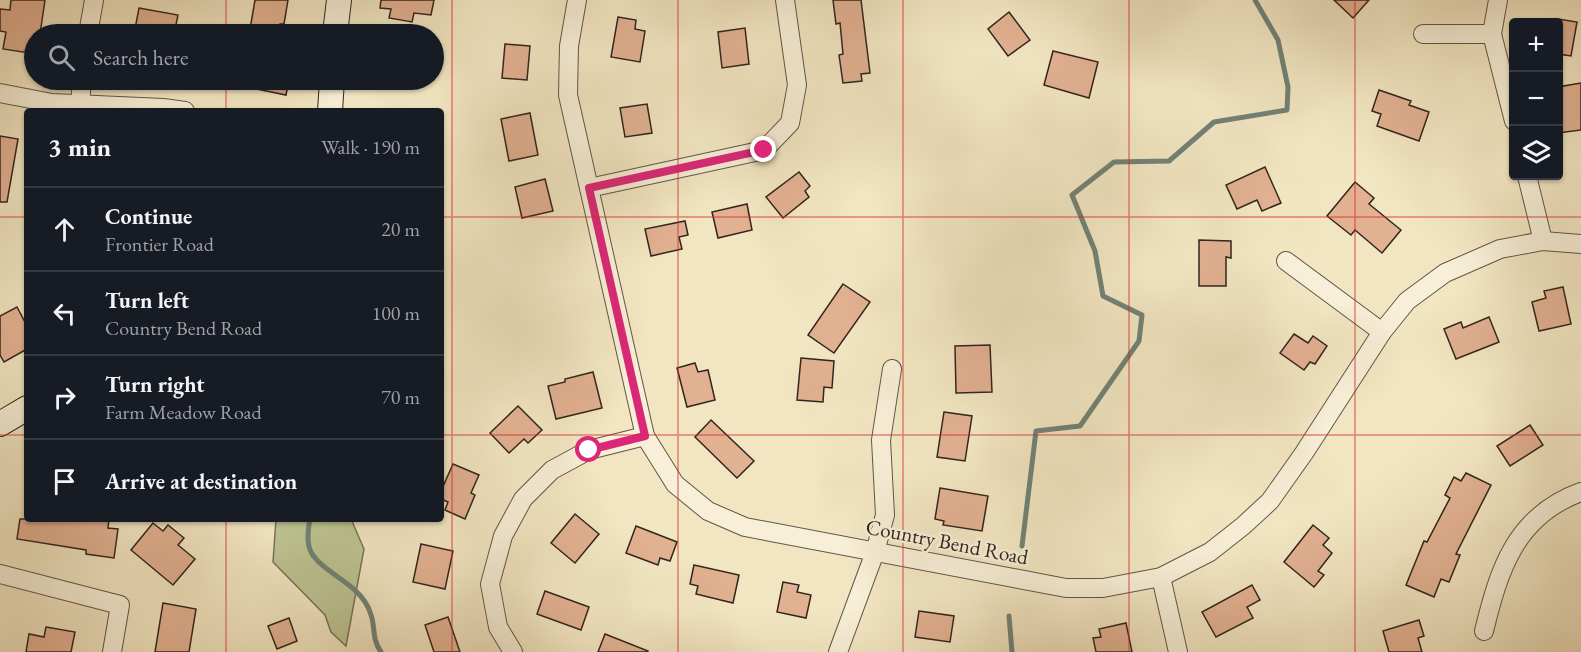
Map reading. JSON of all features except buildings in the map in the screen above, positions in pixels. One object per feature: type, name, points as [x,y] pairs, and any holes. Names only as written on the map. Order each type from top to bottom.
[{"type":"street","points":[[90,24],[94,0]]},
{"type":"street","points":[[336,24],[339,0]]},
{"type":"street","name":"Country Bend Road","points":[[577,0],[569,46],[568,95],[645,436],[675,484],[708,511],[745,527],[1066,588],[1103,588],[1161,577],[1210,552],[1270,501],[1304,453],[1382,332],[1407,301],[1444,273],[1500,249],[1543,241],[1581,244]]},
{"type":"street","points":[[589,188],[764,150],[790,123],[797,85],[785,0]]},
{"type":"street","points":[[1498,0],[1492,34],[1509,101]]},
{"type":"street","points":[[1423,34],[1492,34]]},
{"type":"street","points":[[80,104],[81,90]]},
{"type":"street","points":[[330,108],[331,90]]},
{"type":"street","points":[[0,93],[52,103],[163,108]]},
{"type":"street","points":[[1528,180],[1543,241]]},
{"type":"street","points":[[1286,261],[1382,332]]},
{"type":"street","points":[[838,652],[885,515],[881,440],[892,369]]},
{"type":"street","points":[[0,424],[24,410]]},
{"type":"street","points":[[513,652],[498,627],[490,584],[503,536],[523,499],[552,470],[589,450],[645,436]]},
{"type":"street","points":[[1484,631],[1495,588],[1505,561],[1522,534],[1545,512],[1569,496],[1581,492]]},
{"type":"street","points":[[0,574],[120,605],[112,652]]},
{"type":"street","points":[[1161,577],[1178,652]]},
{"type":"green space","points":[[276,522],[352,522],[364,549],[346,646],[331,632],[325,615],[273,562]]},
{"type":"waterway","points":[[1022,546],[1036,431],[1080,426],[1139,341],[1142,315],[1103,296],[1095,251],[1072,195],[1114,162],[1169,161],[1214,122],[1287,110],[1288,87],[1278,40],[1255,0]]},
{"type":"waterway","points":[[310,522],[308,540],[311,552],[324,567],[350,586],[365,602],[372,617],[376,642],[381,652]]},
{"type":"waterway","points":[[1009,616],[1012,652]]},
{"type":"route","points":[[589,450],[645,436],[589,188],[764,150]]}]
